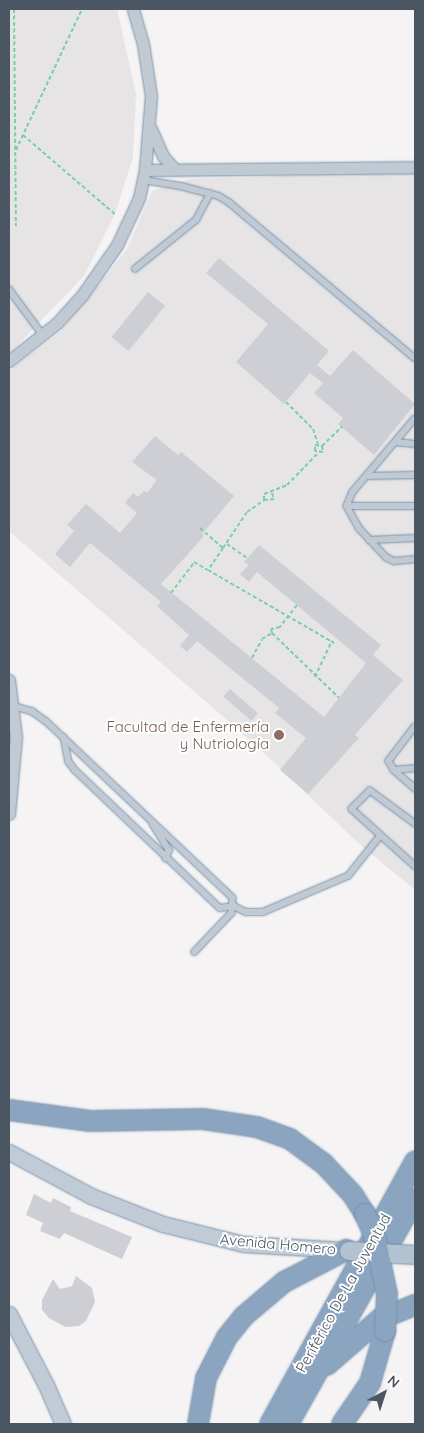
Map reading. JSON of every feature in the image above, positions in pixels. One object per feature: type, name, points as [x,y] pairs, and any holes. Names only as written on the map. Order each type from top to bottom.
[{"type":"highway","points":[[9,1110],[90,1121],[203,1119],[257,1127],[290,1139],[324,1164],[353,1195],[365,1214],[377,1245],[387,1294],[385,1331],[370,1383],[342,1424]]},
{"type":"highway","name":"Periférico De La Juventud","points":[[270,1424],[415,1161]]},
{"type":"highway","name":"Periférico De La Juventud","points":[[288,1424],[415,1199]]},
{"type":"highway","points":[[198,1424],[206,1378],[226,1337],[244,1316],[284,1282],[347,1251]]},
{"type":"highway","points":[[314,1377],[380,1319],[415,1305]]},
{"type":"main road","name":"Avenida Homero","points":[[9,1152],[91,1196],[163,1224],[244,1244],[415,1255]]},
{"type":"main road","points":[[9,1314],[46,1384],[63,1424]]},
{"type":"street","points":[[9,361],[43,335],[71,308],[108,260],[129,222],[144,175],[150,128],[148,70],[133,9]]},
{"type":"street","points":[[150,128],[162,156],[175,170]]},
{"type":"street","points":[[144,175],[175,170],[415,167]]},
{"type":"street","points":[[9,680],[13,706],[14,777],[9,814]]},
{"type":"lane","points":[[144,175],[210,194],[230,202],[257,222],[415,358]]},
{"type":"lane","points":[[135,269],[196,220],[210,194]]},
{"type":"lane","points":[[9,289],[43,335]]},
{"type":"lane","points":[[347,506],[353,492],[415,419]]},
{"type":"lane","points":[[396,442],[415,444]]},
{"type":"lane","points":[[367,476],[415,475]]},
{"type":"lane","points":[[347,506],[415,506]]},
{"type":"lane","points":[[347,506],[369,540],[390,560],[415,559]]},
{"type":"lane","points":[[369,540],[415,538]]},
{"type":"lane","points":[[13,706],[32,711],[64,737],[233,898],[234,906],[232,912],[195,952]]},
{"type":"lane","points":[[415,727],[389,758],[394,770],[415,788]]},
{"type":"lane","points":[[64,737],[69,762],[75,770],[216,907],[234,906],[246,912],[263,912],[348,876],[380,836]]},
{"type":"lane","points":[[394,770],[415,768]]},
{"type":"lane","points":[[415,824],[368,791],[352,812],[415,866]]},
{"type":"lane","points":[[151,820],[169,850],[166,859]]},
{"type":"path","points":[[14,9],[16,226]]},
{"type":"path","points":[[15,152],[82,9]]},
{"type":"path","points":[[23,135],[115,214]]},
{"type":"path","points":[[286,402],[319,437],[315,449],[318,453]]},
{"type":"path","points":[[322,446],[342,427]]},
{"type":"path","points":[[318,444],[322,446]]},
{"type":"path","points":[[264,500],[264,494],[272,493],[300,474],[318,453],[323,452],[322,446]]},
{"type":"path","points":[[208,570],[247,512],[264,500],[274,499],[272,493]]},
{"type":"path","points":[[200,528],[224,548]]},
{"type":"path","points":[[227,544],[247,558]]},
{"type":"path","points":[[171,593],[194,562],[289,615],[333,642],[315,676]]},
{"type":"path","points":[[252,658],[262,639],[272,632],[271,629],[280,627],[297,605]]},
{"type":"path","points":[[272,632],[339,698]]},
{"type":"shaded area","points":[[9,9],[117,9],[136,94],[133,157],[115,214],[84,276],[9,354]]},
{"type":"shaded area","points":[[415,172],[415,890],[357,842],[258,747],[9,531],[9,371],[61,331],[97,287],[127,249],[152,191],[190,179]]},
{"type":"building","points":[[219,258],[329,351],[317,365],[330,376],[353,350],[415,404],[374,455],[338,424],[343,418],[314,393],[323,383],[310,373],[284,404],[236,362],[268,324],[206,273]]},
{"type":"building","points":[[148,292],[165,306],[129,351],[111,337]]},
{"type":"building","points":[[155,436],[178,455],[181,452],[234,496],[202,534],[204,536],[161,584],[324,717],[366,663],[257,572],[249,582],[240,574],[249,565],[244,562],[259,545],[381,645],[373,655],[403,680],[355,735],[359,738],[308,794],[280,770],[306,738],[275,713],[279,708],[197,641],[187,652],[180,646],[189,635],[157,606],[161,602],[90,543],[70,567],[55,554],[74,531],[67,525],[86,504],[120,533],[137,513],[125,503],[133,493],[138,497],[144,491],[147,493],[157,480],[132,462]]},
{"type":"building","points":[[230,689],[258,713],[251,721],[223,697]]},
{"type":"building","points":[[34,1194],[51,1203],[53,1198],[71,1207],[70,1211],[132,1237],[122,1259],[64,1233],[60,1239],[40,1231],[43,1223],[26,1215]]},
{"type":"building","points":[[76,1276],[92,1288],[95,1302],[86,1321],[79,1326],[65,1327],[49,1318],[42,1310],[42,1300],[53,1279],[60,1289],[72,1286]]},
{"type":"place","name":"Facultad de Enfermería y Nutriología","points":[[279,735]]}]
